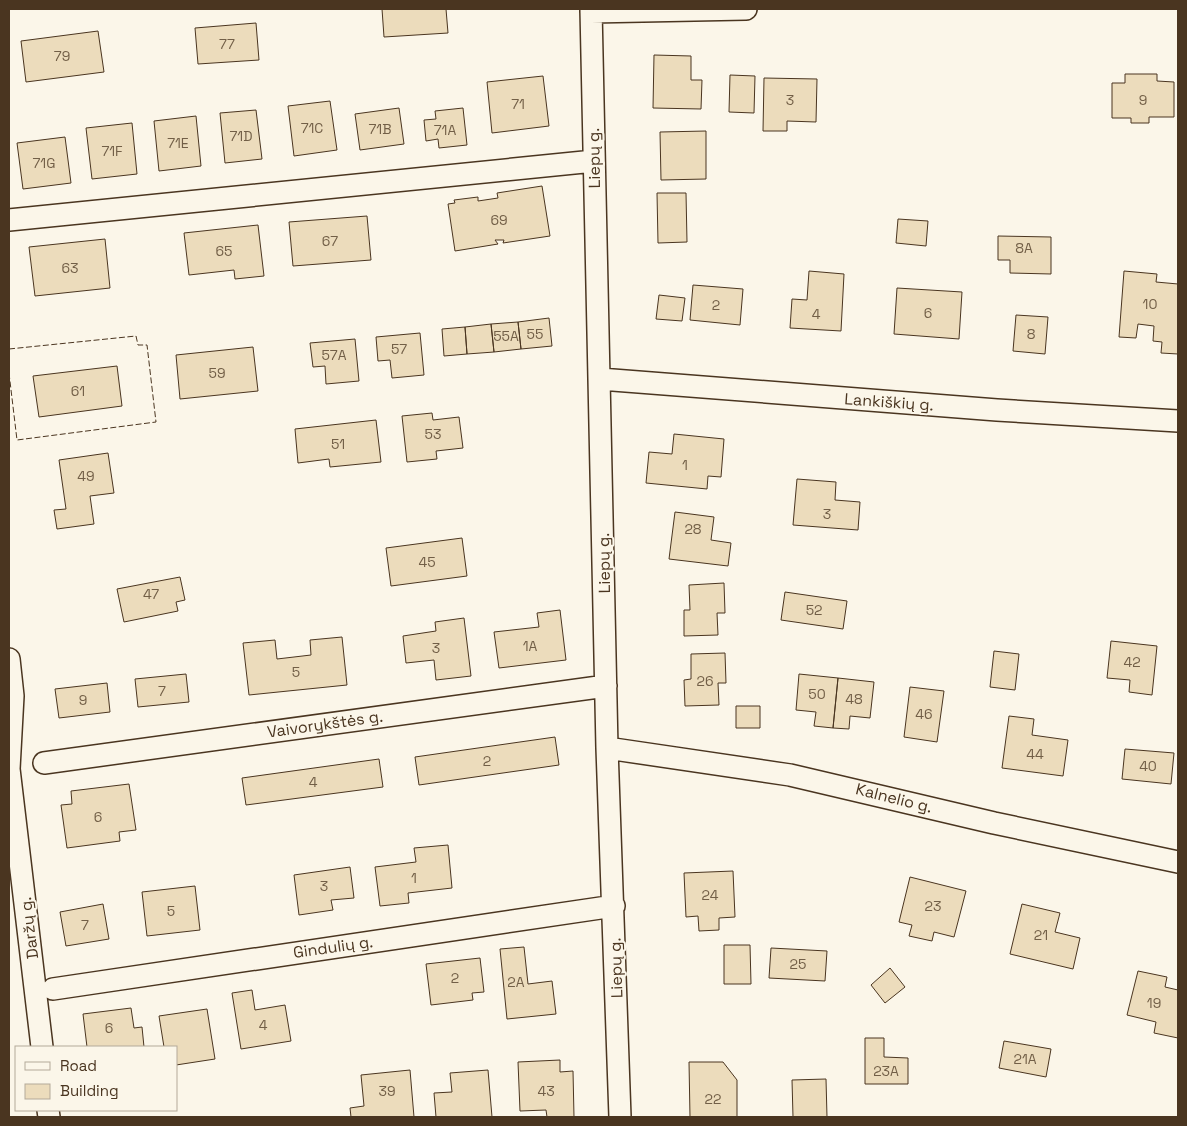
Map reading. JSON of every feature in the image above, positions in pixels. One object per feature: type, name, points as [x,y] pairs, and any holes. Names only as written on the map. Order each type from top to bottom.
[{"type":"street","points":[[591,10],[746,9]]},
{"type":"street","name":"Liepų g.","points":[[591,10],[607,748],[620,1117]]},
{"type":"street","points":[[9,220],[594,161]]},
{"type":"street","name":"Lankiškių g.","points":[[600,379],[997,410],[1178,421]]},
{"type":"street","name":"Daržų g.","points":[[9,659],[13,696],[9,768],[42,1046]]},
{"type":"street","name":"Vaivorykštės g.","points":[[44,763],[606,686]]},
{"type":"street","name":"Kalnelio g.","points":[[607,748],[790,774],[994,823],[1178,862]]},
{"type":"street","name":"Gindulių g.","points":[[53,988],[614,906]]},
{"type":"building","points":[[382,9],[446,9],[448,33],[384,37]]},
{"type":"building","points":[[256,23],[259,60],[198,64],[195,28]]},
{"type":"building","points":[[98,31],[104,72],[26,82],[21,41]]},
{"type":"building","points":[[654,55],[691,56],[691,80],[702,80],[701,109],[653,108]]},
{"type":"building","points":[[1125,74],[1157,74],[1157,81],[1174,82],[1174,117],[1149,117],[1149,123],[1131,123],[1131,118],[1112,118],[1112,83],[1125,83]]},
{"type":"building","points":[[730,75],[755,76],[754,113],[729,112]]},
{"type":"building","points":[[543,76],[549,126],[492,133],[487,82]]},
{"type":"building","points":[[764,78],[817,79],[816,122],[787,121],[787,131],[763,131]]},
{"type":"building","points":[[330,101],[337,150],[294,156],[288,106]]},
{"type":"building","points":[[399,108],[404,144],[360,150],[355,114]]},
{"type":"building","points":[[463,108],[467,145],[439,148],[438,139],[426,141],[424,120],[436,119],[435,111]]},
{"type":"building","points":[[256,110],[262,159],[225,163],[220,113]]},
{"type":"building","points":[[196,116],[201,166],[159,171],[154,121]]},
{"type":"building","points":[[132,123],[137,174],[92,179],[86,128]]},
{"type":"building","points":[[706,131],[706,179],[661,180],[660,132]]},
{"type":"building","points":[[65,137],[71,183],[23,189],[17,143]]},
{"type":"building","points":[[542,186],[550,236],[503,243],[504,240],[495,240],[498,244],[455,251],[448,204],[455,203],[454,200],[478,197],[478,201],[498,198],[497,193]]},
{"type":"building","points":[[657,193],[686,193],[687,242],[658,243]]},
{"type":"building","points":[[367,216],[371,260],[293,266],[289,222]]},
{"type":"building","points":[[898,219],[928,221],[926,246],[896,243]]},
{"type":"building","points":[[258,225],[264,276],[235,279],[234,270],[189,275],[184,233]]},
{"type":"building","points":[[998,236],[1051,237],[1051,274],[1010,273],[1010,260],[998,260]]},
{"type":"building","points":[[105,239],[110,288],[35,296],[29,247]]},
{"type":"building","points":[[809,271],[844,274],[841,331],[790,328],[792,299],[807,300]]},
{"type":"building","points":[[1124,271],[1157,274],[1156,282],[1178,284],[1178,354],[1161,353],[1162,342],[1153,341],[1154,326],[1138,324],[1136,338],[1119,337]]},
{"type":"building","points":[[693,285],[743,289],[740,325],[690,320]]},
{"type":"building","points":[[897,288],[962,292],[959,339],[894,334]]},
{"type":"building","points":[[659,295],[685,298],[682,321],[656,319]]},
{"type":"building","points":[[1016,315],[1048,317],[1045,354],[1013,351]]},
{"type":"building","points":[[549,318],[552,346],[521,349],[518,322]]},
{"type":"building","points":[[518,322],[521,349],[494,352],[491,324]]},
{"type":"building","points":[[491,324],[494,352],[467,354],[465,327]]},
{"type":"building","points":[[465,327],[467,354],[444,356],[442,329]]},
{"type":"building","points":[[420,333],[424,375],[392,378],[390,360],[378,361],[376,337]]},
{"type":"building","points":[[355,339],[359,381],[326,384],[325,366],[313,367],[310,343]]},
{"type":"building","points":[[253,347],[258,391],[180,399],[176,355]]},
{"type":"building","points":[[117,366],[122,406],[39,417],[33,376]]},
{"type":"building","points":[[432,413],[433,420],[459,417],[463,448],[436,451],[437,459],[407,462],[402,416]]},
{"type":"building","points":[[376,420],[381,462],[330,467],[329,459],[298,463],[295,429]]},
{"type":"building","points":[[674,434],[724,439],[721,477],[708,476],[707,489],[646,483],[649,452],[672,454]]},
{"type":"building","points":[[108,453],[114,493],[90,496],[94,524],[57,529],[54,510],[66,509],[59,460]]},
{"type":"building","points":[[797,479],[836,482],[835,500],[860,502],[858,530],[793,525]]},
{"type":"building","points":[[675,512],[714,517],[711,540],[731,543],[728,566],[669,559]]},
{"type":"building","points":[[462,538],[467,576],[391,586],[386,548]]},
{"type":"building","points":[[180,577],[185,600],[176,602],[178,611],[124,622],[117,589]]},
{"type":"building","points":[[724,583],[725,613],[717,613],[718,635],[684,636],[684,610],[690,610],[689,585]]},
{"type":"building","points":[[785,592],[847,601],[843,629],[781,620]]},
{"type":"building","points":[[560,610],[566,660],[499,668],[494,632],[539,627],[537,613]]},
{"type":"building","points":[[464,618],[471,676],[436,680],[434,660],[406,663],[403,636],[436,631],[435,622]]},
{"type":"building","points":[[342,637],[347,685],[249,695],[243,643],[275,640],[277,659],[311,655],[310,640]]},
{"type":"building","points":[[1111,641],[1157,646],[1152,695],[1129,692],[1130,680],[1107,678]]},
{"type":"building","points":[[994,651],[1019,654],[1015,690],[990,687]]},
{"type":"building","points":[[725,653],[726,683],[718,683],[719,705],[685,706],[684,680],[691,679],[691,654]]},
{"type":"building","points":[[186,674],[189,702],[138,707],[135,679]]},
{"type":"building","points":[[799,674],[838,678],[833,728],[814,726],[816,712],[796,710]]},
{"type":"building","points":[[838,678],[874,682],[870,718],[850,716],[849,729],[833,728]]},
{"type":"building","points":[[107,683],[110,712],[59,718],[55,689]]},
{"type":"building","points":[[910,687],[944,691],[937,742],[904,737]]},
{"type":"building","points":[[736,706],[760,706],[760,728],[736,728]]},
{"type":"building","points":[[1009,716],[1034,719],[1032,735],[1068,740],[1063,776],[1002,768]]},
{"type":"building","points":[[555,737],[559,765],[419,785],[415,757]]},
{"type":"building","points":[[1125,749],[1174,753],[1171,784],[1122,779]]},
{"type":"building","points":[[379,759],[383,787],[246,805],[242,778]]},
{"type":"building","points":[[129,784],[136,830],[119,832],[120,841],[67,848],[61,805],[72,804],[71,791]]},
{"type":"building","points":[[448,845],[452,888],[408,893],[409,903],[380,906],[375,867],[416,862],[414,848]]},
{"type":"building","points":[[350,867],[354,898],[331,900],[333,910],[299,915],[294,875]]},
{"type":"building","points":[[733,871],[735,917],[719,918],[719,930],[699,931],[698,916],[686,917],[684,873]]},
{"type":"building","points":[[910,877],[966,891],[954,937],[934,932],[932,941],[909,936],[912,925],[899,922]]},
{"type":"building","points":[[195,886],[200,930],[147,936],[142,892]]},
{"type":"building","points":[[103,904],[109,939],[66,946],[60,912]]},
{"type":"building","points":[[1022,904],[1060,913],[1055,932],[1080,938],[1073,969],[1010,954]]},
{"type":"building","points":[[724,945],[750,945],[751,984],[724,984]]},
{"type":"building","points":[[524,947],[528,984],[552,981],[556,1014],[507,1019],[500,949]]},
{"type":"building","points":[[771,948],[827,951],[825,981],[769,978]]},
{"type":"building","points":[[480,958],[484,992],[472,993],[473,1000],[431,1005],[426,964]]},
{"type":"building","points":[[890,968],[905,987],[885,1003],[871,985]]},
{"type":"building","points":[[1138,971],[1167,977],[1165,987],[1178,990],[1178,1038],[1154,1033],[1156,1022],[1127,1015]]},
{"type":"building","points":[[252,990],[255,1010],[285,1005],[291,1041],[241,1049],[232,993]]},
{"type":"building","points":[[131,1008],[134,1028],[142,1027],[144,1046],[87,1046],[83,1014]]},
{"type":"building","points":[[207,1009],[215,1059],[178,1065],[178,1046],[164,1046],[159,1016]]},
{"type":"building","points":[[865,1038],[884,1038],[884,1057],[908,1058],[908,1084],[865,1084]]},
{"type":"building","points":[[1004,1041],[1051,1049],[1046,1077],[999,1068]]},
{"type":"building","points":[[560,1060],[560,1072],[573,1071],[574,1117],[547,1117],[546,1110],[520,1111],[518,1062]]},
{"type":"building","points":[[689,1062],[723,1062],[737,1080],[737,1117],[690,1117]]},
{"type":"building","points":[[410,1070],[414,1117],[351,1117],[350,1108],[364,1106],[361,1075]]},
{"type":"building","points":[[488,1070],[492,1117],[436,1117],[434,1093],[452,1092],[450,1073]]},
{"type":"building","points":[[826,1079],[827,1117],[793,1117],[792,1080]]},
{"type":"fence","points":[[9,349],[136,336],[138,345],[147,345],[156,422],[17,440],[9,373]]}]
